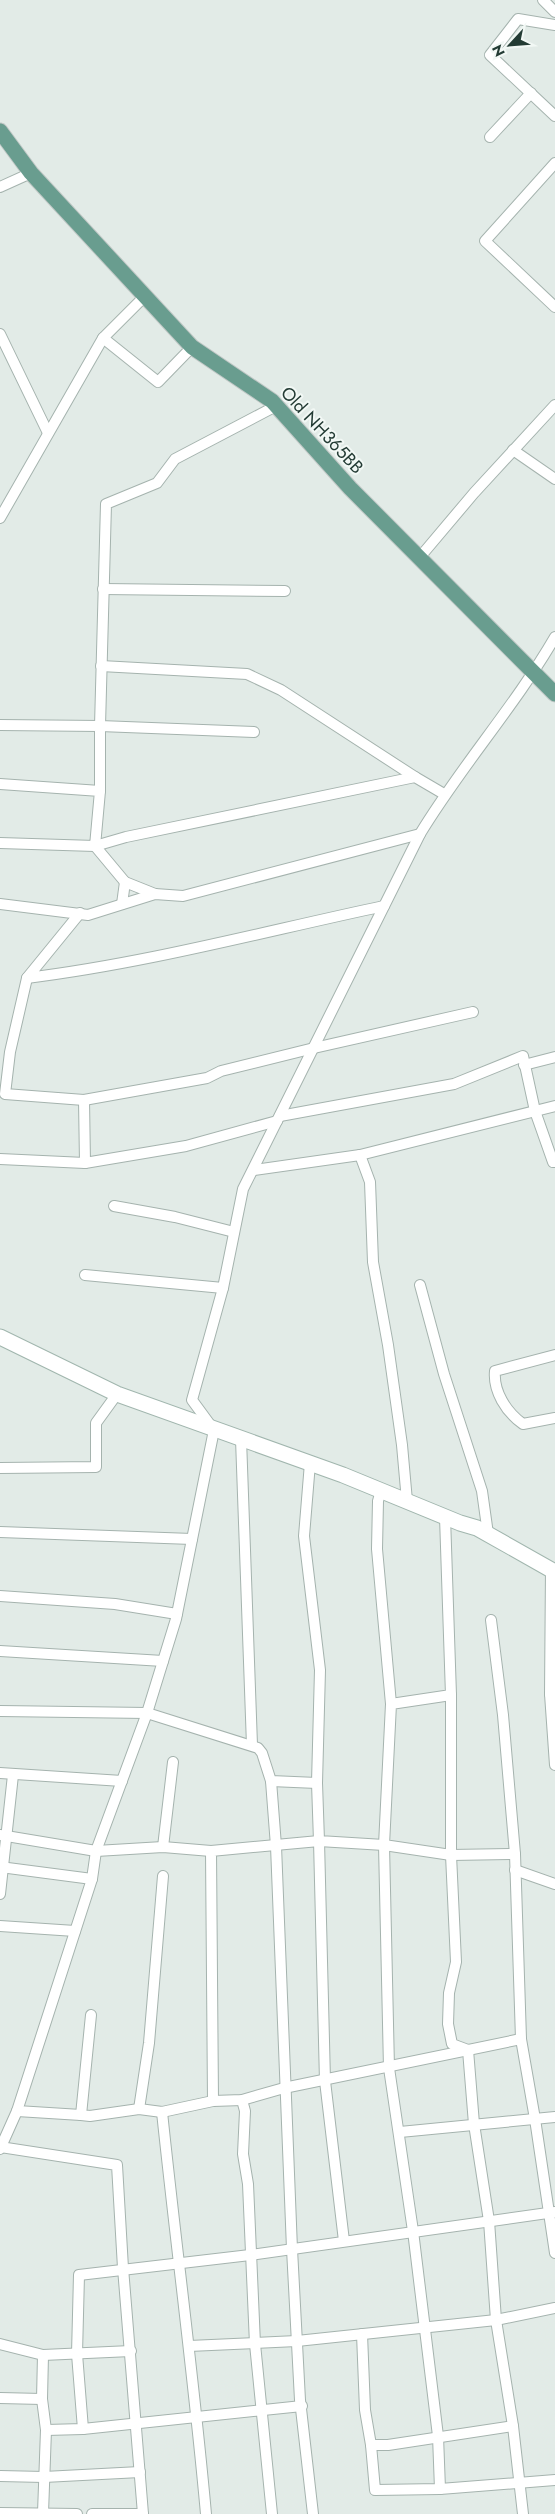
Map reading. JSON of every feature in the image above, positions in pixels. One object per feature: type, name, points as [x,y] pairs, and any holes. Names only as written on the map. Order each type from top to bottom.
[{"type":"main road","name":"Old NH365BB","points":[[0,131],[31,172],[192,347],[276,406],[350,488],[555,694]]},
{"type":"street","points":[[544,0],[555,12]]},
{"type":"street","points":[[555,25],[518,19],[490,55],[555,116]]},
{"type":"street","points":[[490,137],[531,93]]},
{"type":"street","points":[[555,163],[485,241],[555,307]]},
{"type":"street","points":[[0,187],[31,172]]},
{"type":"street","points":[[0,518],[103,338],[145,296]]},
{"type":"street","points":[[0,334],[48,433]]},
{"type":"street","points":[[103,338],[158,382],[192,347]]},
{"type":"street","points":[[420,557],[513,450],[555,405]]},
{"type":"street","points":[[276,406],[175,459],[157,482],[106,504],[101,666],[100,791],[95,846],[125,882],[155,894],[183,896],[420,834]]},
{"type":"street","points":[[513,450],[555,479]]},
{"type":"street","points":[[103,589],[286,591]]},
{"type":"street","points":[[92,2514],[143,2514],[123,2268],[117,2164],[0,2148],[17,2111],[92,1879],[96,1851],[147,1713],[177,1614],[214,1430],[192,1400],[223,1288],[243,1189],[420,834],[444,794],[534,672],[555,637]]},
{"type":"street","points":[[101,666],[247,674],[281,690],[444,794]]},
{"type":"street","points":[[0,725],[100,726],[254,732]]},
{"type":"street","points":[[0,843],[95,846],[126,837],[415,777]]},
{"type":"street","points":[[0,784],[100,791]]},
{"type":"street","points":[[122,904],[125,882]]},
{"type":"street","points":[[0,904],[88,915],[155,894]]},
{"type":"street","points":[[28,978],[82,971],[173,954],[273,929],[384,906]]},
{"type":"street","points":[[80,914],[28,978],[5,1050],[3,1094],[84,1100],[206,1078],[314,1048],[473,1012]]},
{"type":"street","points":[[0,1158],[85,1163],[186,1146],[279,1118],[454,1084],[523,1056],[535,1111],[553,1162],[555,1162]]},
{"type":"street","points":[[524,1066],[555,1057]]},
{"type":"street","points":[[84,1100],[85,1163]]},
{"type":"street","points":[[254,1170],[360,1155],[555,1106]]},
{"type":"street","points":[[360,1155],[370,1182],[373,1262],[388,1345],[402,1445],[406,1501]]},
{"type":"street","points":[[114,1206],[175,1217],[234,1232]]},
{"type":"street","points":[[85,1276],[223,1288]]},
{"type":"street","points":[[420,1285],[444,1374],[482,1492],[488,1534]]},
{"type":"street","points":[[0,1338],[117,1394],[310,1463],[488,1534],[553,1571],[552,1694],[555,1765]]},
{"type":"street","points":[[555,1355],[495,1371],[494,1383],[509,1412],[523,1424],[555,1418]]},
{"type":"street","points":[[0,1468],[96,1467],[96,1423],[117,1394]]},
{"type":"street","points":[[241,1439],[252,1745]]},
{"type":"street","points":[[310,1463],[304,1536],[320,1670],[317,1783],[325,2081],[344,2241]]},
{"type":"street","points":[[381,1490],[378,1501],[377,1549],[391,1704],[384,1845],[388,2068],[400,2132],[413,2231],[438,2436],[440,2489]]},
{"type":"street","points":[[446,1517],[451,1695],[451,1855],[456,1962],[449,1993],[448,2024],[452,2044],[468,2050]]},
{"type":"street","points":[[0,1532],[192,1539]]},
{"type":"street","points":[[0,1596],[115,1604],[177,1614]]},
{"type":"street","points":[[491,1620],[515,1854],[521,2039],[552,2212],[555,2253]]},
{"type":"street","points":[[0,1651],[163,1661]]},
{"type":"street","points":[[391,1704],[451,1695]]},
{"type":"street","points":[[0,1711],[147,1713],[252,1745],[262,1753],[271,1781],[276,1846],[284,2088],[297,2341],[313,2514]]},
{"type":"street","points":[[163,1847],[173,1762]]},
{"type":"street","points":[[0,1773],[122,1781]]},
{"type":"street","points":[[0,1894],[3,1835],[13,1775]]},
{"type":"street","points":[[271,1781],[317,1783]]},
{"type":"street","points":[[3,1835],[96,1851],[163,1847],[211,1851],[319,1841],[384,1845],[451,1855],[515,1854]]},
{"type":"street","points":[[211,1851],[213,2101]]},
{"type":"street","points":[[2,1868],[92,1879]]},
{"type":"street","points":[[515,1870],[555,1884]]},
{"type":"street","points":[[139,2109],[149,2044],[163,1876]]},
{"type":"street","points":[[0,1926],[75,1931]]},
{"type":"street","points":[[81,2115],[91,2015]]},
{"type":"street","points":[[17,2111],[90,2116],[139,2109],[162,2112],[213,2101],[242,2100],[284,2088],[521,2039]]},
{"type":"street","points":[[468,2050],[474,2124],[489,2221],[496,2320],[513,2426],[523,2514]]},
{"type":"street","points":[[242,2100],[255,2344],[272,2514]]},
{"type":"street","points":[[162,2112],[178,2262],[198,2417],[206,2514]]},
{"type":"street","points":[[400,2132],[555,2117]]},
{"type":"street","points":[[83,2429],[77,2354],[79,2275],[123,2268],[250,2255],[552,2212]]},
{"type":"street","points":[[189,2346],[297,2341],[496,2320],[555,2308]]},
{"type":"street","points":[[362,2334],[365,2410],[371,2445],[375,2490],[440,2489],[555,2480]]},
{"type":"street","points":[[0,2344],[43,2355],[131,2351]]},
{"type":"street","points":[[43,2355],[42,2399],[46,2430],[43,2513]]},
{"type":"street","points":[[0,2398],[42,2399]]},
{"type":"street","points":[[46,2430],[83,2429],[302,2406]]},
{"type":"street","points":[[371,2445],[388,2445],[513,2426]]},
{"type":"street","points":[[0,2476],[44,2477],[140,2472]]},
{"type":"street","points":[[0,2513],[77,2514]]}]
